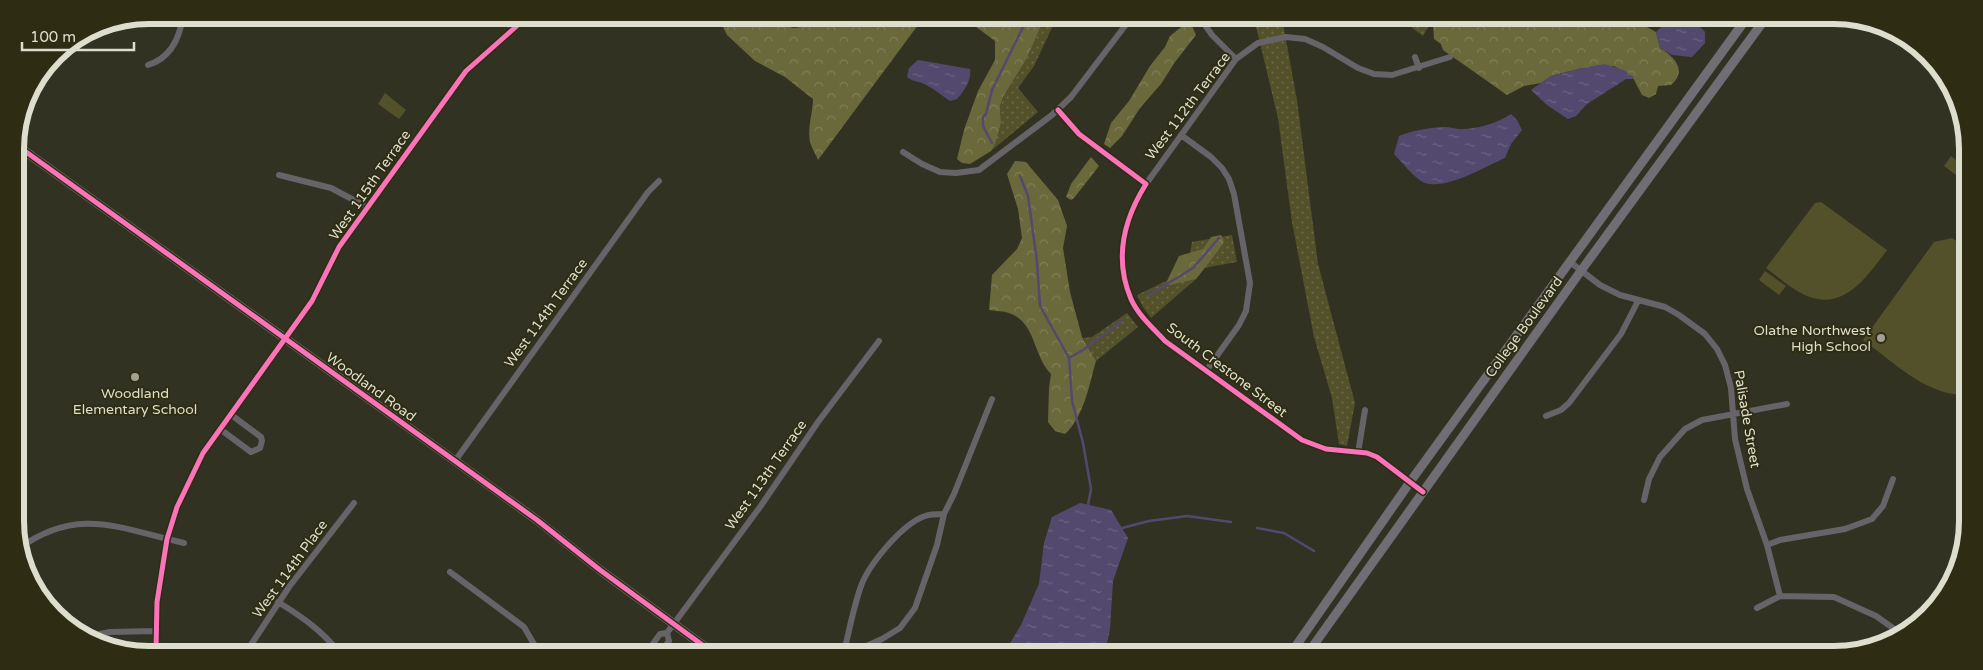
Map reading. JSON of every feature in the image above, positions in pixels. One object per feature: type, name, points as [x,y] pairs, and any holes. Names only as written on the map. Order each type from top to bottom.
[{"type":"main road","name":"College Boulevard","points":[[1296,646],[1410,482],[1742,24]]},
{"type":"main road","name":"College Boulevard","points":[[1313,646],[1582,270],[1761,24]]},
{"type":"main road","name":"Woodland Road","points":[[24,150],[537,520],[704,646]]},
{"type":"street","points":[[148,65],[166,56],[174,44],[180,24]]},
{"type":"street","points":[[509,24],[514,28]]},
{"type":"street","name":"West 115th Terrace","points":[[156,646],[155,631],[160,573],[167,539],[186,486],[203,453],[312,301],[339,247],[466,71],[519,24]]},
{"type":"street","points":[[903,152],[922,164],[940,172],[956,173],[979,170],[1058,110],[1071,97],[1126,24]]},
{"type":"street","points":[[1204,24],[1212,35],[1236,59]]},
{"type":"street","name":"West 112th Terrace","points":[[1146,184],[1236,59],[1258,43],[1286,37],[1306,39],[1324,47],[1358,68],[1374,74],[1392,75],[1450,57]]},
{"type":"street","points":[[1415,57],[1419,68]]},
{"type":"street","points":[[1058,110],[1079,134],[1146,184]]},
{"type":"street","points":[[1181,135],[1211,157],[1222,168],[1229,179],[1234,194],[1250,282],[1246,311],[1239,325],[1206,371]]},
{"type":"street","points":[[280,175],[331,188],[367,207]]},
{"type":"street","name":"West 114th Terrace","points":[[455,462],[648,192],[658,181]]},
{"type":"street","name":"South Crestone Street","points":[[1146,184],[1134,202],[1124,232],[1122,248],[1126,285],[1131,300],[1146,322],[1165,341],[1302,440],[1326,449],[1367,453],[1377,457],[1423,492]]},
{"type":"street","name":"Palisade Street","points":[[1570,262],[1600,285],[1620,295],[1665,307],[1679,315],[1705,334],[1718,349],[1725,365],[1731,388],[1735,440],[1747,489],[1780,596]]},
{"type":"street","points":[[1546,416],[1561,410],[1569,403],[1622,334],[1638,301]]},
{"type":"street","name":"West 113th Terrace","points":[[667,633],[760,507],[818,422],[879,341]]},
{"type":"street","points":[[865,646],[900,628],[910,617],[920,598],[944,514],[954,494],[992,399]]},
{"type":"street","points":[[1644,500],[1649,479],[1660,458],[1685,429],[1702,420],[1787,404]]},
{"type":"street","points":[[1358,453],[1365,410]]},
{"type":"street","points":[[220,429],[251,452],[260,448],[261,437],[230,414]]},
{"type":"street","points":[[1766,546],[1780,540],[1845,529],[1872,519],[1882,506],[1893,479]]},
{"type":"street","name":"West 114th Place","points":[[250,646],[278,602],[354,503]]},
{"type":"street","points":[[846,646],[860,589],[868,571],[880,554],[899,534],[915,522],[925,516],[944,514]]},
{"type":"street","points":[[26,544],[55,528],[85,523],[122,526],[184,543]]},
{"type":"street","points":[[450,572],[515,619],[524,627],[535,646]]},
{"type":"street","points":[[1757,608],[1780,596],[1834,597],[1876,616],[1896,630]]},
{"type":"street","points":[[278,602],[314,625],[334,646]]},
{"type":"street","points":[[96,635],[110,632],[155,631]]},
{"type":"street","points":[[651,646],[660,634],[667,633],[669,641],[665,646]]},
{"type":"shaded area","points":[[1042,24],[1054,24],[1034,66],[1018,88],[1038,112],[991,151],[1001,123],[1000,106],[1003,97],[1027,58]]},
{"type":"shaded area","points":[[1255,24],[1283,24],[1297,100],[1318,264],[1355,403],[1347,446],[1339,444],[1332,398],[1314,337],[1292,222],[1278,118]]},
{"type":"shaded area","points":[[1407,24],[1430,24],[1423,36]]},
{"type":"shaded area","points":[[385,93],[406,110],[399,119],[378,104]]},
{"type":"shaded area","points":[[1951,156],[1959,162],[1959,177],[1944,166]]},
{"type":"shaded area","points":[[1821,202],[1887,250],[1861,282],[1841,296],[1829,300],[1816,299],[1801,293],[1766,268],[1815,203]]},
{"type":"shaded area","points":[[1232,235],[1237,262],[1204,268],[1196,279],[1151,318],[1137,295],[1168,280],[1190,253],[1192,242]]},
{"type":"shaded area","points":[[1952,238],[1959,243],[1959,394],[1936,389],[1923,383],[1898,367],[1863,340],[1934,242]]},
{"type":"shaded area","points":[[1765,271],[1786,286],[1779,295],[1759,280]]},
{"type":"shaded area","points":[[1127,313],[1138,327],[1096,361],[1083,338],[1092,337]]},
{"type":"green space","points":[[722,24],[777,24],[794,28],[806,26],[807,24],[919,24],[818,160],[811,145],[809,128],[813,99],[785,77],[755,61],[727,35]]},
{"type":"green space","points":[[972,24],[1042,24],[1027,58],[1003,97],[1000,106],[1001,123],[991,151],[970,164],[962,163],[957,159],[964,130],[978,91],[995,60],[995,41]]},
{"type":"green space","points":[[1185,24],[1192,26],[1196,35],[1161,84],[1140,108],[1122,136],[1110,148],[1104,144],[1111,123],[1129,101],[1150,66],[1165,47],[1170,36]]},
{"type":"green space","points":[[1433,24],[1641,24],[1656,32],[1660,48],[1670,55],[1679,69],[1676,79],[1671,85],[1658,86],[1656,94],[1649,98],[1642,95],[1632,76],[1614,66],[1582,68],[1551,76],[1541,83],[1524,86],[1507,95],[1443,50],[1441,44],[1434,39]]},
{"type":"green space","points":[[1091,157],[1099,166],[1071,200],[1066,197],[1071,184]]},
{"type":"green space","points":[[1015,161],[1026,162],[1058,200],[1067,226],[1063,248],[1070,292],[1082,337],[1096,361],[1081,410],[1072,427],[1065,434],[1055,431],[1048,422],[1051,374],[1045,367],[1029,332],[1018,317],[1007,312],[989,310],[992,275],[1017,249],[1022,238],[1018,209],[1007,174]]},
{"type":"green space","points":[[1221,235],[1223,243],[1196,279],[1169,285],[1167,281],[1179,256],[1203,249],[1211,237]]},
{"type":"water","points":[[1664,24],[1696,24],[1705,32],[1705,43],[1692,57],[1672,55],[1660,48],[1656,32]]},
{"type":"water","points":[[918,60],[970,69],[969,81],[965,89],[957,99],[950,101],[922,83],[907,77],[909,68]]},
{"type":"water","points":[[1605,64],[1624,70],[1633,79],[1626,79],[1587,104],[1576,116],[1568,119],[1547,105],[1531,90],[1551,76]]},
{"type":"water","points":[[1511,114],[1517,120],[1522,130],[1511,144],[1505,158],[1454,181],[1434,184],[1425,183],[1413,174],[1394,154],[1399,136],[1438,127],[1477,128],[1489,125]]},
{"type":"water","points":[[1080,503],[1111,510],[1128,538],[1113,581],[1110,629],[1106,646],[1008,646],[1021,625],[1039,584],[1044,543],[1052,517]]},
{"type":"waterway","points":[[992,143],[983,126],[983,117],[986,114],[992,90],[1025,24]]},
{"type":"waterway","points":[[1020,176],[1028,196],[1037,262],[1040,306],[1069,358],[1072,401],[1083,443],[1091,489],[1088,505]]},
{"type":"waterway","points":[[1149,295],[1193,268],[1219,238]]},
{"type":"waterway","points":[[1069,358],[1083,350],[1123,320]]},
{"type":"waterway","points":[[1122,528],[1149,521],[1187,516],[1231,522]]},
{"type":"waterway","points":[[1257,528],[1284,533],[1314,551]]},
{"type":"cycle path","points":[[156,646],[157,602],[167,539],[177,507],[203,453],[312,301],[339,247],[466,71],[519,24]]},
{"type":"cycle path","points":[[1058,110],[1079,134],[1146,184],[1138,197],[1127,225],[1122,254],[1123,269],[1131,299],[1165,341],[1302,440],[1326,449],[1367,453],[1377,457],[1423,492]]},
{"type":"cycle path","points":[[24,150],[537,520],[600,570],[704,646]]},
{"type":"place","name":"Olathe Northwest High School","points":[[1881,338]]},
{"type":"place","name":"Woodland Elementary School","points":[[135,377]]}]
